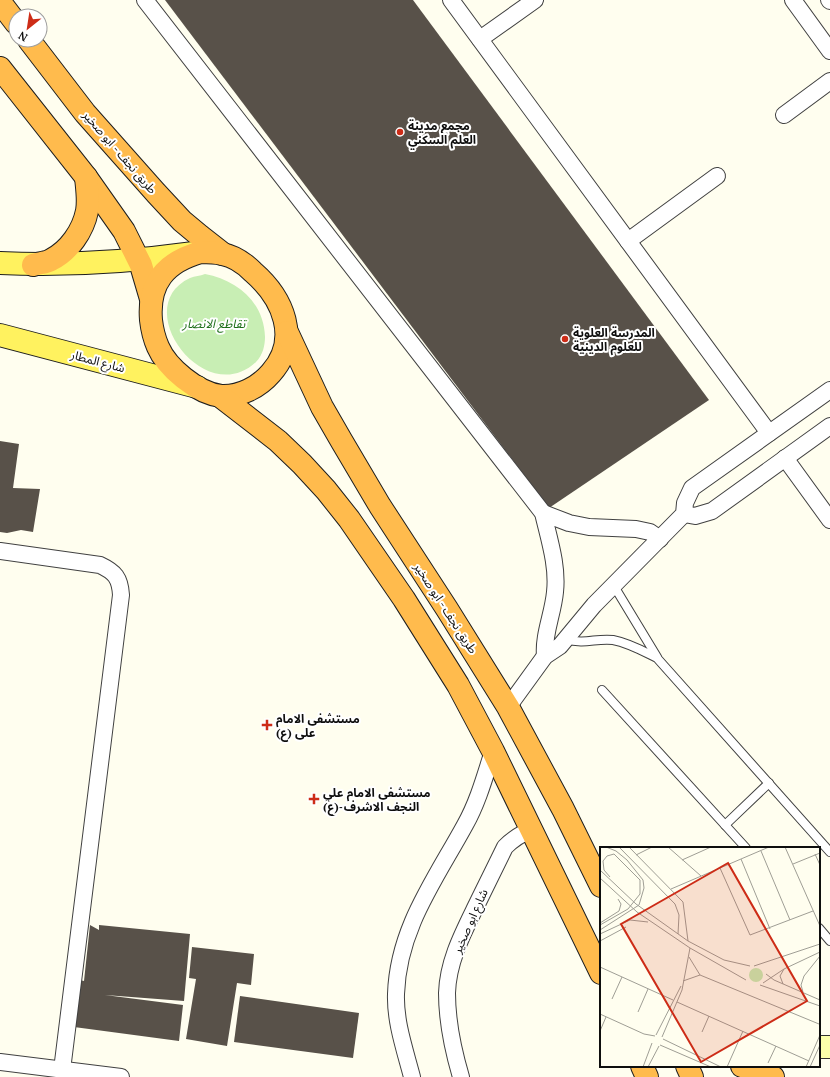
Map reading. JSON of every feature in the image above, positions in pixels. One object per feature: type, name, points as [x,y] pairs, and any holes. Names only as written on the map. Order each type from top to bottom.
[{"type":"highway","points":[[0,2],[8,12]]},
{"type":"highway","name":"طريق نجف - ابو صخير","points":[[35,48],[85,113],[146,182],[182,221],[223,254]]},
{"type":"highway","points":[[0,68],[86,177],[124,231],[139,261],[151,299]]},
{"type":"highway","points":[[33,265],[50,261],[67,248],[75,238],[82,226],[87,211],[86,177]]},
{"type":"highway","points":[[220,396],[239,394],[248,391],[270,374],[281,359],[287,332],[281,307],[273,293],[262,279],[248,267],[233,258],[223,254],[201,252],[180,260],[165,270],[155,285],[151,299],[150,311],[153,332],[158,347],[167,362],[186,380],[208,392],[220,396],[278,442],[302,464],[326,490],[349,519],[404,600],[458,685],[493,751],[600,971]]},
{"type":"highway","name":"طريق نجف - ابو صخير","points":[[287,332],[322,407],[341,440],[380,506],[508,707],[563,809],[600,884]]},
{"type":"highway","points":[[642,1067],[647,1077]]},
{"type":"highway","points":[[687,1067],[692,1077]]},
{"type":"highway","points":[[745,1067],[773,1077]]},
{"type":"main road","points":[[0,263],[33,265],[139,261],[201,252]]},
{"type":"main road","name":"شارع المطار","points":[[0,334],[197,386]]},
{"type":"street","points":[[145,0],[543,513],[552,548],[555,569],[555,590],[552,611],[545,639],[545,656]]},
{"type":"street","points":[[451,0],[769,433]]},
{"type":"street","points":[[480,39],[535,0]]},
{"type":"street","points":[[793,0],[830,51]]},
{"type":"street","points":[[784,115],[830,81]]},
{"type":"street","points":[[628,241],[717,176]]},
{"type":"street","points":[[508,707],[545,656],[560,646],[594,605],[684,514],[684,503],[692,488],[830,390]]},
{"type":"street","points":[[684,514],[695,516],[712,511],[830,426]]},
{"type":"street","points":[[786,458],[830,520]]},
{"type":"street","points":[[543,513],[569,523],[589,528],[636,529],[650,532],[660,539]]},
{"type":"street","points":[[0,551],[100,565],[110,570],[117,577],[120,585],[62,1070]]},
{"type":"street","points":[[412,1077],[397,1017],[397,977],[402,948],[421,903],[472,812],[493,751]]},
{"type":"street","name":"شارع ابو صخير","points":[[461,1077],[452,1040],[448,1012],[447,992],[454,954],[505,847],[521,834],[531,830]]},
{"type":"street","points":[[0,1062],[121,1077]]},
{"type":"lane","points":[[614,586],[657,658],[830,852]]},
{"type":"lane","points":[[566,639],[576,642],[613,640],[628,644],[657,658]]},
{"type":"lane","points":[[602,690],[745,847]]},
{"type":"lane","points":[[725,825],[769,783]]},
{"type":"lane","points":[[820,929],[830,940]]},
{"type":"green space","name":"تقاطع الانصار","points":[[205,274],[228,281],[238,287],[254,303],[260,313],[265,337],[263,350],[256,362],[236,373],[215,373],[196,364],[181,349],[170,330],[167,310],[173,292],[190,278]]},
{"type":"building","points":[[165,0],[413,0],[709,400],[549,508]]},
{"type":"building","points":[[0,441],[19,444],[13,488],[40,489],[33,532],[21,530],[7,533],[0,532]]},
{"type":"building","points":[[90,925],[99,930],[99,925],[190,934],[184,1001],[105,995],[183,1005],[179,1041],[74,1027],[80,980],[84,981]]},
{"type":"building","points":[[192,947],[254,954],[251,985],[237,983],[227,1046],[186,1039],[196,979],[189,978]]},
{"type":"building","points":[[240,996],[359,1013],[353,1058],[234,1042]]},
{"type":"place","name":"مجمع مدينة العلم السكني","points":[[400,132]]},
{"type":"place","name":"المدرسة العلوية للعلوم الدينية","points":[[565,339]]},
{"type":"place","name":"مستشفی الامام علی (ع)","points":[[267,725]]},
{"type":"place","name":"مستشفى الامام علي (ع)-النجف الاشرف","points":[[314,799]]}]
